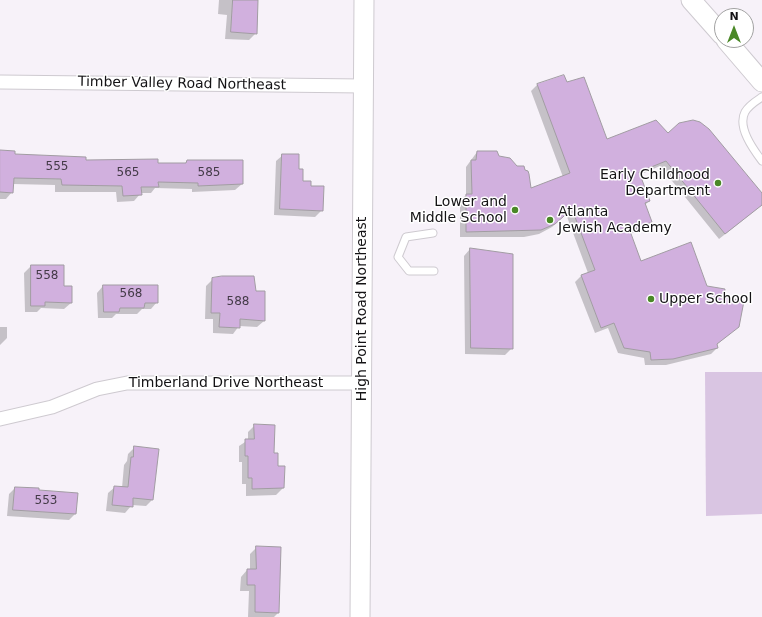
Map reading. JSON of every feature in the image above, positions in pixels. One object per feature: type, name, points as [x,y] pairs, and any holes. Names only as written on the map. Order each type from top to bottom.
[{"type":"street","name":"High Point Road Northeast","points":[[360,617],[364,0]]},
{"type":"street","points":[[697,2],[714,24]]},
{"type":"street","points":[[733,48],[762,82]]},
{"type":"street","name":"Timber Valley Road Northeast","points":[[0,82],[363,86]]},
{"type":"street","name":"Timberland Drive Northeast","points":[[0,419],[27,414],[97,389],[127,383],[361,383]]},
{"type":"lane","points":[[762,97],[745,112],[743,122],[747,137],[762,161]]},
{"type":"lane","points":[[432,233],[406,237],[398,257],[409,271],[434,271]]},
{"type":"shaded area","points":[[705,372],[762,372],[762,514],[706,516]]},
{"type":"building","points":[[233,0],[258,0],[257,34],[231,32]]},
{"type":"building","points":[[564,75],[567,82],[584,77],[607,139],[656,120],[668,133],[679,123],[693,120],[700,122],[709,129],[762,193],[762,205],[725,234],[666,161],[639,172],[650,201],[645,203],[652,222],[630,231],[641,261],[691,242],[707,286],[725,289],[724,297],[744,301],[739,327],[717,344],[718,348],[673,359],[651,360],[650,352],[624,348],[614,323],[601,328],[581,275],[595,270],[572,209],[555,224],[541,230],[466,232],[466,194],[472,194],[471,160],[476,160],[477,151],[497,151],[499,156],[510,158],[517,166],[524,166],[525,170],[528,171],[529,174],[531,188],[570,173],[537,84]]},
{"type":"building","points":[[0,150],[15,151],[15,154],[86,157],[86,160],[158,159],[158,163],[186,163],[187,160],[243,160],[243,184],[198,186],[198,183],[158,182],[159,187],[141,187],[142,195],[123,196],[122,186],[62,185],[61,179],[14,178],[13,193],[0,192]]},
{"type":"building","points":[[282,154],[299,154],[299,169],[303,169],[303,181],[311,181],[311,186],[324,186],[323,211],[280,209]]},
{"type":"building","points":[[470,248],[513,254],[513,349],[471,348]]},
{"type":"building","points":[[31,265],[64,265],[64,286],[72,286],[72,303],[45,302],[45,306],[31,306]]},
{"type":"building","points":[[222,276],[254,276],[256,291],[265,291],[265,321],[240,319],[240,328],[219,327],[220,313],[211,313],[212,278]]},
{"type":"building","points":[[103,285],[158,285],[158,303],[145,303],[144,308],[120,308],[119,312],[104,312]]},
{"type":"building","points":[[254,424],[275,425],[274,453],[278,453],[278,466],[285,466],[284,488],[252,489],[252,478],[248,478],[248,456],[245,456],[245,439],[254,439]]},
{"type":"building","points":[[134,446],[159,449],[153,500],[133,498],[133,507],[112,505],[114,486],[128,487],[131,457],[133,457]]},
{"type":"building","points":[[15,487],[39,488],[39,490],[78,493],[76,514],[13,510]]},
{"type":"building","points":[[256,546],[281,547],[279,613],[255,612],[255,585],[247,585],[247,569],[256,569]]},
{"type":"place","name":"Early Childhood Department","points":[[718,183]]},
{"type":"place","name":"Lower and Middle School","points":[[515,210]]},
{"type":"place","name":"Atlanta Jewish Academy","points":[[550,220]]},
{"type":"place","name":"Upper School","points":[[651,299]]}]
